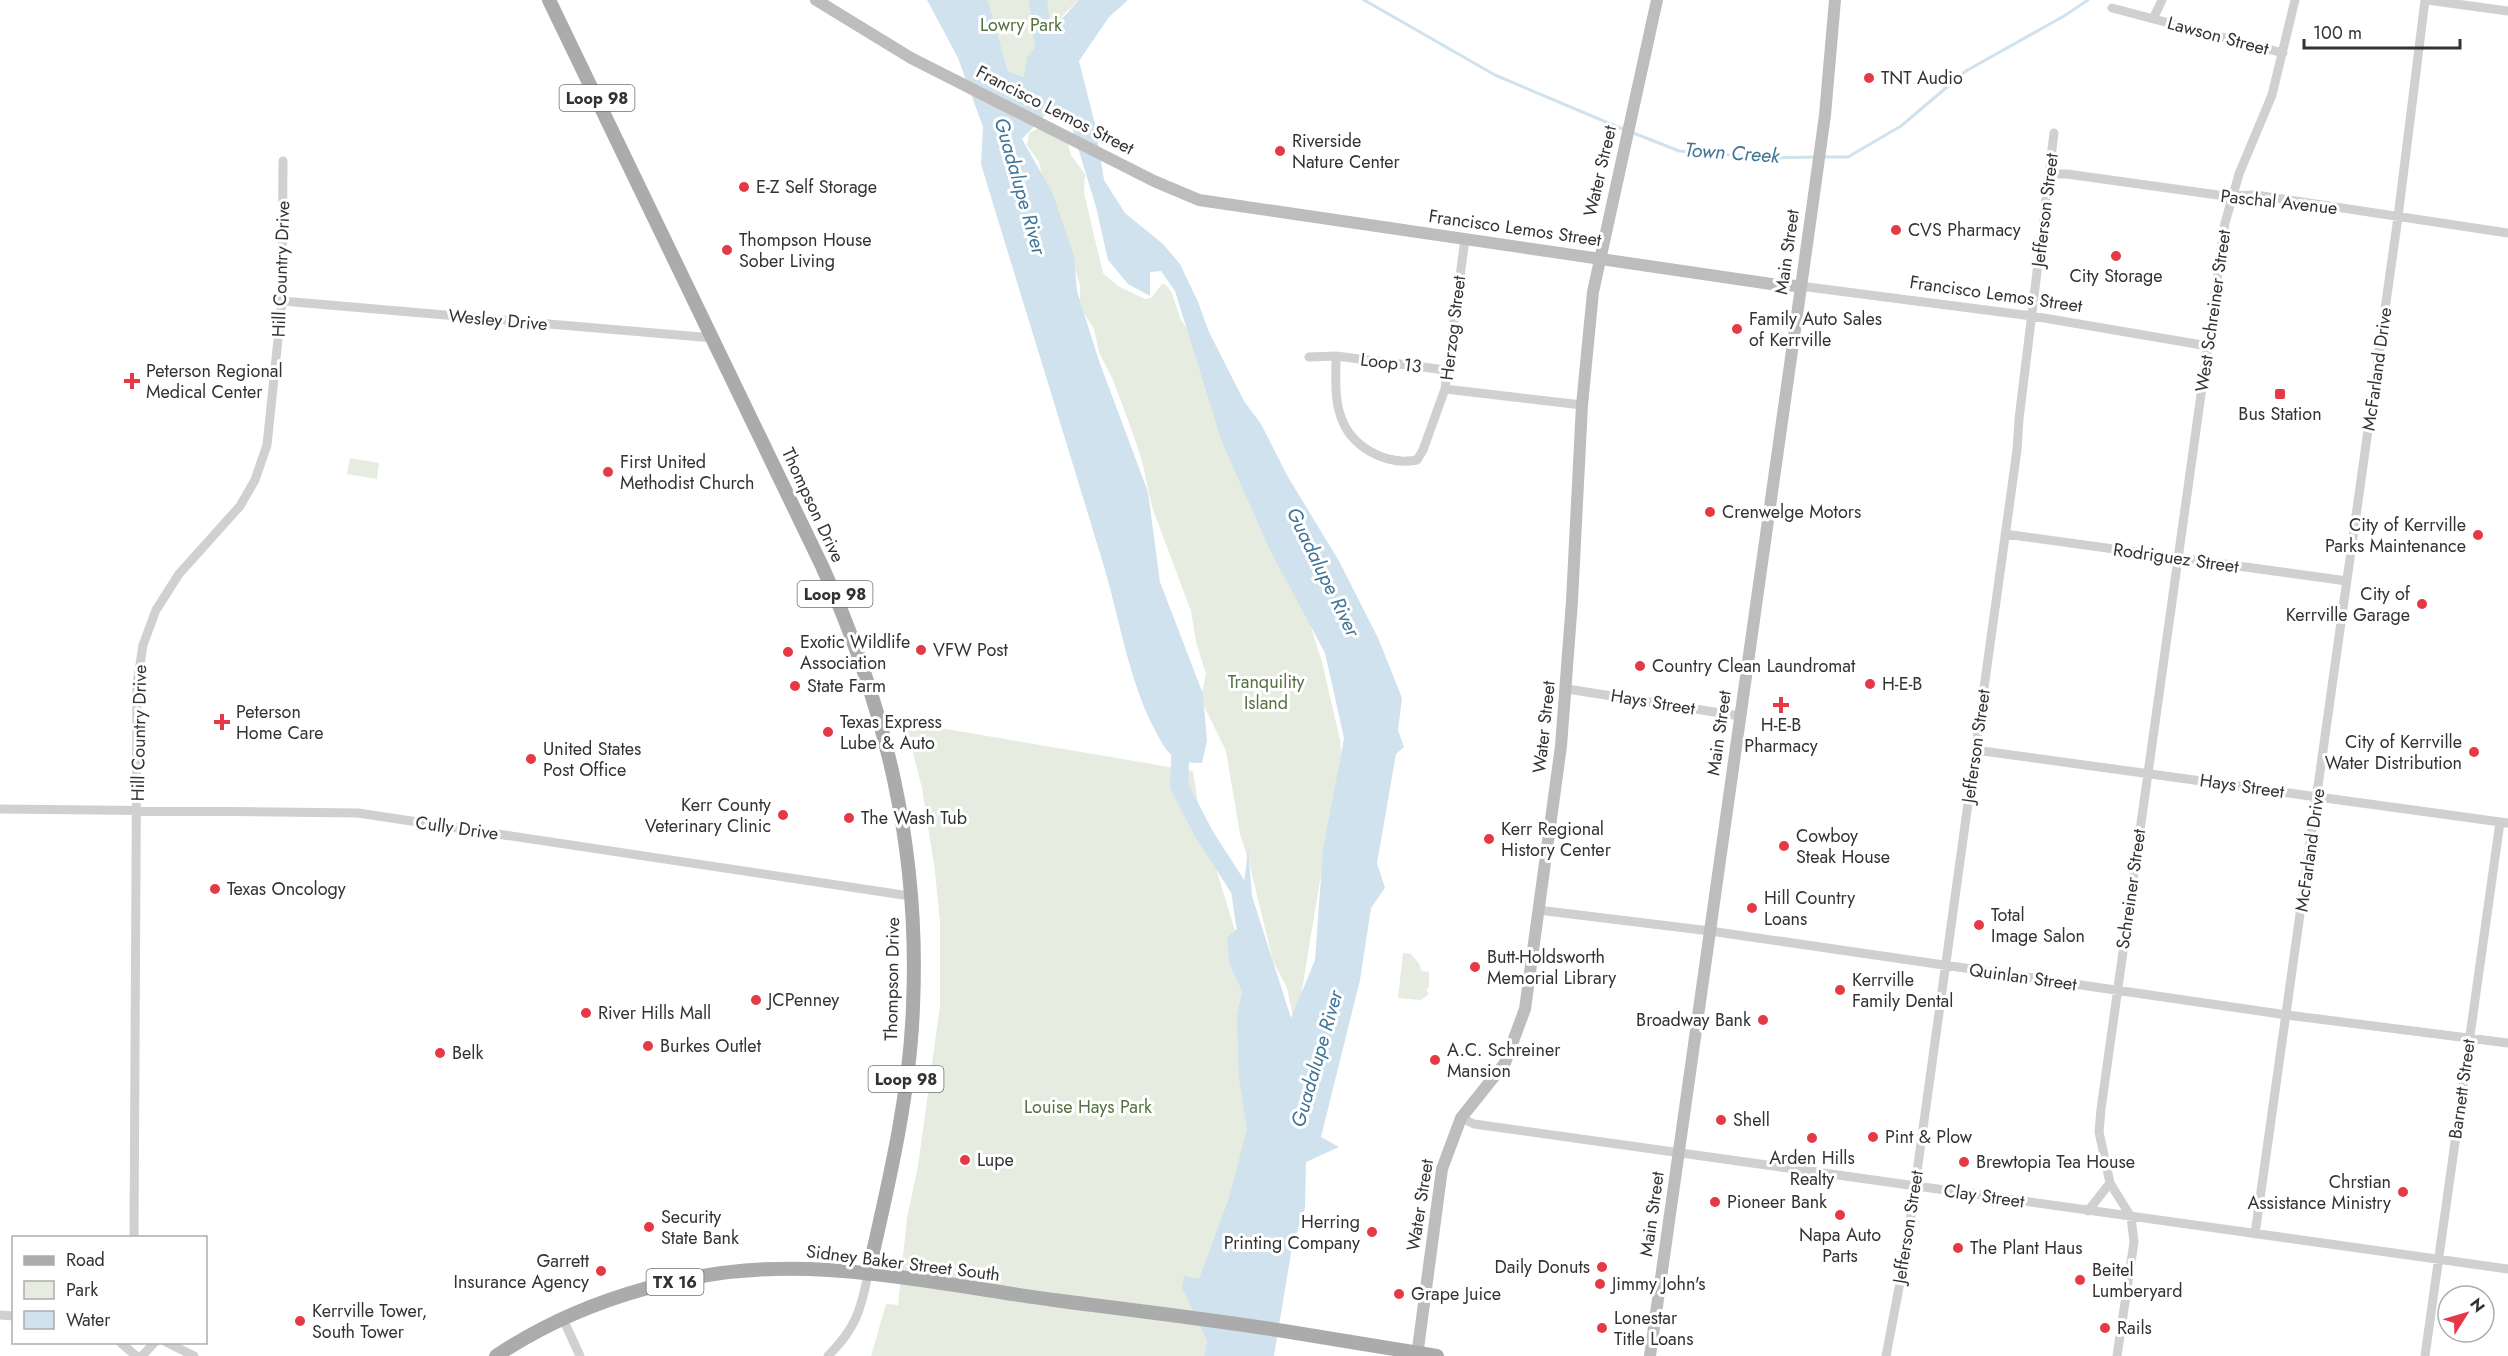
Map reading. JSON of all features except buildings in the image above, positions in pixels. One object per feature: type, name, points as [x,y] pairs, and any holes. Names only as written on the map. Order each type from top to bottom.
[{"type":"main road","name":"Thompson Drive","points":[[549,0],[822,566],[858,649],[880,716],[901,812],[914,950],[913,1007],[907,1075],[890,1177],[868,1274]]},
{"type":"main road","name":"Sidney Baker Street South","points":[[496,1356],[563,1319],[619,1297],[717,1274],[783,1269],[868,1274],[1284,1331],[1417,1354]]},
{"type":"main road","name":"TX 16","points":[[1417,1354],[1437,1356]]},
{"type":"street","name":"Francisco Lemos Street","points":[[816,0],[911,58],[1170,189],[1199,200],[1778,285],[2032,316],[2208,346]]},
{"type":"street","name":"Water Street","points":[[1417,1354],[1442,1169],[1461,1118],[1505,1063],[1525,1009],[1567,689],[1582,405],[1593,292],[1657,0]]},
{"type":"street","name":"Main Street","points":[[1650,1356],[1825,115],[1835,0]]},
{"type":"street","points":[[2153,19],[2162,0]]},
{"type":"street","name":"West Schreiner Street","points":[[2198,417],[2225,223],[2232,196],[2272,95],[2295,0]]},
{"type":"street","points":[[2426,0],[2508,11]]},
{"type":"street","name":"McFarland Drive","points":[[2255,1234],[2398,217],[2426,0]]},
{"type":"street","name":"Lawson Street","points":[[2112,8],[2283,53]]},
{"type":"street","name":"Jefferson Street","points":[[1886,1356],[1906,1251],[1976,750],[2054,134]]},
{"type":"street","name":"Hill Country Drive","points":[[134,1236],[137,684],[143,645],[164,596],[179,574],[240,506],[260,468],[270,429],[282,301],[283,161]]},
{"type":"street","name":"Paschal Avenue","points":[[2050,174],[2067,174],[2232,196],[2256,195],[2508,233]]},
{"type":"street","name":"Herzog Street","points":[[1465,239],[1445,389],[1582,405]]},
{"type":"street","name":"Wesley Drive","points":[[282,301],[714,338]]},
{"type":"street","name":"Loop 13","points":[[1336,356],[1337,405],[1344,424],[1363,448],[1381,458],[1417,460],[1423,450],[1445,389]]},
{"type":"street","name":"Loop 13","points":[[1309,357],[1336,356],[1446,370]]},
{"type":"street","name":"Schreiner Street","points":[[2117,1356],[2134,1242],[2131,1216],[2110,1183],[2099,1132],[2198,417]]},
{"type":"street","name":"Rodriguez Street","points":[[2005,534],[2347,581]]},
{"type":"street","name":"Hays Street","points":[[1567,689],[1740,716]]},
{"type":"street","name":"Hays Street","points":[[1976,750],[2504,822]]},
{"type":"street","name":"Cully Drive","points":[[0,809],[358,813],[910,896]]},
{"type":"street","name":"Barnett Street","points":[[2425,1356],[2469,1038],[2504,822]]},
{"type":"street","name":"Quinlan Street","points":[[1538,910],[1710,932],[2287,1015],[2508,1043]]},
{"type":"street","name":"Clay Street","points":[[1461,1118],[1474,1124],[1678,1154],[2508,1269]]},
{"type":"street","points":[[2088,1211],[2110,1183]]},
{"type":"street","points":[[828,1356],[854,1325],[862,1305],[868,1274]]},
{"type":"street","points":[[563,1319],[580,1356]]},
{"type":"street","points":[[122,1344],[136,1356]]},
{"type":"street","points":[[142,1356],[153,1344]]},
{"type":"street","points":[[170,1344],[194,1356]]},
{"type":"green space","name":"Lowry Park","points":[[988,0],[1079,0],[1064,14],[1025,77],[1008,71]]},
{"type":"green space","name":"Tranquility Island","points":[[1041,127],[1068,144],[1071,155],[1085,174],[1084,193],[1103,273],[1118,286],[1145,299],[1151,298],[1162,284],[1166,285],[1172,293],[1180,318],[1190,334],[1311,627],[1322,662],[1341,753],[1298,1014],[1293,1016],[1287,988],[1273,961],[1240,834],[1226,751],[1203,704],[1202,692],[1206,674],[1196,642],[1191,611],[1152,507],[1142,461],[1132,431],[1113,380],[1099,352],[1094,329],[1080,307],[1080,286],[1039,162],[1027,145],[1029,133]]},
{"type":"green space","points":[[350,458],[379,463],[377,479],[347,474]]},
{"type":"green space","name":"Louise Hays Park","points":[[905,722],[1193,771],[1200,817],[1258,1005],[1247,1129],[1204,1356],[871,1356],[886,1304],[898,1305],[907,1218],[918,1166],[940,1005],[940,923],[935,871],[922,788]]},
{"type":"green space","points":[[1403,953],[1411,954],[1420,965],[1421,971],[1429,972],[1429,987],[1426,990],[1429,994],[1421,1000],[1398,998]]},
{"type":"water","points":[[927,0],[988,0],[1008,71],[1024,77],[1027,57],[1079,0],[1128,0],[1109,17],[1079,61],[1095,124],[1104,180],[1125,213],[1163,244],[1180,264],[1209,332],[1244,401],[1261,424],[1288,477],[1339,561],[1379,640],[1402,698],[1398,730],[1404,747],[1396,754],[1377,863],[1385,888],[1371,908],[1360,980],[1321,1137],[1339,1147],[1306,1162],[1305,1208],[1292,1247],[1274,1356],[1204,1356],[1207,1340],[1182,1288],[1184,1276],[1199,1279],[1229,1198],[1247,1129],[1239,1079],[1237,1015],[1242,991],[1229,963],[1227,938],[1239,927],[1248,849],[1252,896],[1291,1018],[1315,960],[1323,850],[1344,738],[1325,653],[1270,550],[1222,442],[1175,291],[1161,271],[1150,272],[1150,296],[1128,284],[1108,260],[1096,207],[1072,128],[1048,112],[1022,139],[1052,192],[1074,256],[1077,291],[1099,361],[1148,492],[1160,582],[1203,694],[1207,741],[1202,763],[1186,762],[1174,757],[1161,742],[1147,714],[1132,671],[1102,560],[981,164],[983,127],[958,58]]},
{"type":"waterway","name":"Guadalupe River","points":[[1038,0],[1044,47],[1043,61]]},
{"type":"waterway","name":"Town Creek","points":[[1364,0],[1495,75],[1625,130]]},
{"type":"waterway","name":"Town Creek","points":[[1822,157],[1848,157],[1901,126],[1966,71],[2088,0]]},
{"type":"waterway","name":"Town Creek","points":[[1631,132],[1679,151],[1768,158],[1816,157]]},
{"type":"waterway","name":"Guadalupe River","points":[[1181,736],[1179,786],[1204,834],[1240,890],[1245,925]]},
{"type":"place","name":"TNT Audio","points":[[1869,78]]},
{"type":"place","name":"Riverside Nature Center","points":[[1280,151]]},
{"type":"place","name":"E-Z Self Storage","points":[[744,187]]},
{"type":"place","name":"CVS Pharmacy","points":[[1896,230]]},
{"type":"place","name":"Thompson House Sober Living","points":[[727,250]]},
{"type":"place","name":"City Storage","points":[[2116,256]]},
{"type":"place","name":"Family Auto Sales of Kerrville","points":[[1737,329]]},
{"type":"place","name":"Peterson Regional Medical Center","points":[[132,381]]},
{"type":"place","name":"Bus Station","points":[[2280,394]]},
{"type":"place","name":"First United Methodist Church","points":[[608,472]]},
{"type":"place","name":"Crenwelge Motors","points":[[1710,512]]},
{"type":"place","name":"City of Kerrville Parks Maintenance","points":[[2478,535]]},
{"type":"place","name":"City of Kerrville Garage","points":[[2422,604]]},
{"type":"place","name":"VFW Post","points":[[921,650]]},
{"type":"place","name":"Exotic Wildlife Association","points":[[788,652]]},
{"type":"place","name":"Country Clean Laundromat","points":[[1640,666]]},
{"type":"place","name":"H-E-B","points":[[1870,684]]},
{"type":"place","name":"State Farm","points":[[795,686]]},
{"type":"place","name":"H-E-B Pharmacy","points":[[1781,705]]},
{"type":"place","name":"Peterson Home Care","points":[[222,722]]},
{"type":"place","name":"Texas Express Lube & Auto","points":[[828,732]]},
{"type":"place","name":"City of Kerrville Water Distribution","points":[[2474,752]]},
{"type":"place","name":"United States Post Office","points":[[531,759]]},
{"type":"place","name":"Kerr County Veterinary Clinic","points":[[783,815]]},
{"type":"place","name":"The Wash Tub","points":[[849,818]]},
{"type":"place","name":"Kerr Regional History Center","points":[[1489,839]]},
{"type":"place","name":"Cowboy Steak House","points":[[1784,846]]},
{"type":"place","name":"Texas Oncology","points":[[215,889]]},
{"type":"place","name":"Hill Country Loans","points":[[1752,908]]},
{"type":"place","name":"Total Image Salon","points":[[1979,925]]},
{"type":"place","name":"Butt-Holdsworth Memorial Library","points":[[1475,967]]},
{"type":"place","name":"Kerrville Family Dental","points":[[1840,990]]},
{"type":"place","name":"JCPenney","points":[[756,1000]]},
{"type":"place","name":"River Hills Mall","points":[[586,1013]]},
{"type":"place","name":"Broadway Bank","points":[[1763,1020]]},
{"type":"place","name":"Burkes Outlet","points":[[648,1046]]},
{"type":"place","name":"Belk","points":[[440,1053]]},
{"type":"place","name":"A.C. Schreiner Mansion","points":[[1435,1060]]},
{"type":"place","name":"Shell","points":[[1721,1120]]},
{"type":"place","name":"Pint & Plow","points":[[1873,1137]]},
{"type":"place","name":"Arden Hills Realty","points":[[1812,1138]]},
{"type":"place","name":"Lupe","points":[[965,1160]]},
{"type":"place","name":"Brewtopia Tea House","points":[[1964,1162]]},
{"type":"place","name":"Chrstian Assistance Ministry","points":[[2403,1192]]},
{"type":"place","name":"Pioneer Bank","points":[[1715,1202]]},
{"type":"place","name":"Napa Auto Parts","points":[[1840,1215]]},
{"type":"place","name":"Security State Bank","points":[[649,1227]]},
{"type":"place","name":"Herring Printing Company","points":[[1372,1232]]},
{"type":"place","name":"The Plant Haus","points":[[1958,1248]]},
{"type":"place","name":"Daily Donuts","points":[[1602,1267]]},
{"type":"place","name":"Garrett Insurance Agency","points":[[601,1271]]},
{"type":"place","name":"Beitel Lumberyard","points":[[2080,1280]]},
{"type":"place","name":"Jimmy John's","points":[[1600,1284]]},
{"type":"place","name":"Grape Juice","points":[[1399,1294]]},
{"type":"place","name":"Kerrville Tower, South Tower","points":[[300,1321]]},
{"type":"place","name":"Lonestar Title Loans","points":[[1602,1328]]},
{"type":"place","name":"Rails","points":[[2105,1328]]}]
